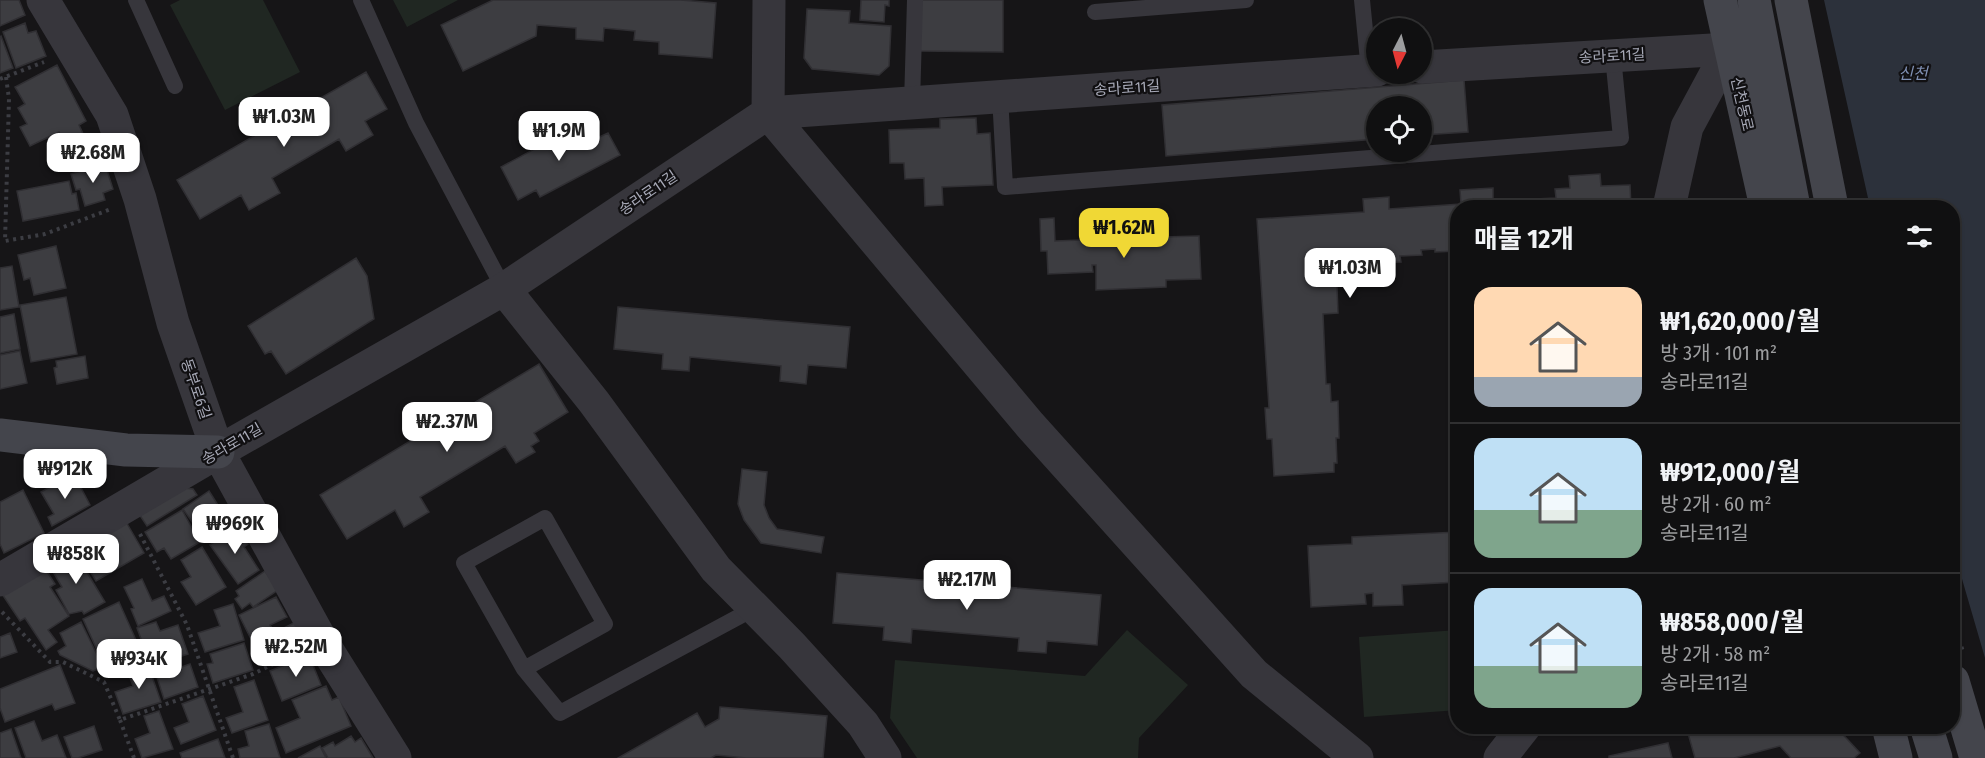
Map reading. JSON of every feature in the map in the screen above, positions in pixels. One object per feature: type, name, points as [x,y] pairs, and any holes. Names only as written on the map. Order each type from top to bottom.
[{"type":"main road","name":"신천동로","points":[[1720,0],[1729,49],[1764,200]]},
{"type":"main road","name":"신천동로","points":[[1754,0],[1793,200]]},
{"type":"main road","points":[[1791,0],[1831,200]]},
{"type":"main road","points":[[0,435],[126,450],[218,452]]},
{"type":"main road","points":[[1960,704],[1976,758]]},
{"type":"main road","points":[[1890,734],[1896,758]]},
{"type":"main road","points":[[1928,734],[1936,758]]},
{"type":"street","name":"동부로6길","points":[[44,0],[112,115],[140,199],[173,323],[218,452],[321,640],[395,758]]},
{"type":"street","points":[[769,0],[768,113],[1030,425],[1254,674],[1357,758]]},
{"type":"street","name":"송라로11길","points":[[1432,66],[1729,49]]},
{"type":"street","points":[[1671,200],[1687,127],[1729,49]]},
{"type":"street","name":"송라로11길","points":[[0,580],[218,452],[504,289],[768,113],[1366,70]]},
{"type":"street","points":[[504,289],[594,402],[716,569],[792,646],[863,724],[885,758]]},
{"type":"street","points":[[1500,758],[1519,734]]},
{"type":"lane","points":[[136,0],[175,86]]},
{"type":"lane","points":[[361,0],[416,123],[504,289]]},
{"type":"lane","points":[[912,103],[915,0]]},
{"type":"lane","points":[[1095,12],[1246,0]]},
{"type":"lane","points":[[1362,0],[1366,25]]},
{"type":"lane","points":[[1000,96],[1005,187],[1621,138],[1613,56]]},
{"type":"lane","points":[[524,669],[605,624],[546,518],[464,563],[524,669],[560,713],[755,608]]},
{"type":"path","points":[[0,79],[30,69],[73,48]]},
{"type":"path","points":[[6,77],[9,99],[5,241],[45,234],[140,199]]},
{"type":"path","points":[[125,507],[187,626],[233,758]]},
{"type":"path","points":[[0,610],[50,662],[63,662],[104,682],[134,758]]},
{"type":"path","points":[[120,720],[254,674],[321,640]]},
{"type":"shaded area","points":[[180,0],[263,0],[300,72],[225,110],[170,5]]},
{"type":"shaded area","points":[[393,0],[458,0],[407,27]]},
{"type":"shaded area","points":[[1127,630],[1188,685],[1139,738],[1138,758],[917,758],[890,718],[895,660],[1085,676]]},
{"type":"shaded area","points":[[1450,631],[1450,711],[1364,717],[1359,637]]},
{"type":"water","name":"신천","points":[[1824,0],[1985,0],[1985,658],[1960,572],[1960,200],[1868,200]]},
{"type":"building","points":[[0,0],[19,0],[25,15],[0,26]]},
{"type":"building","points":[[493,0],[681,0],[716,3],[712,58],[659,54],[659,42],[634,40],[635,31],[604,28],[603,41],[576,39],[576,28],[537,25],[536,36],[463,71],[441,25]]},
{"type":"building","points":[[861,0],[889,0],[889,6],[885,5],[884,22],[860,20]]},
{"type":"building","points":[[920,0],[1003,0],[1003,52],[920,51]]},
{"type":"building","points":[[807,9],[850,11],[849,23],[891,26],[889,66],[879,75],[812,69],[804,58]]},
{"type":"building","points":[[25,23],[28,33],[36,31],[46,56],[16,68],[3,32]]},
{"type":"building","points":[[0,37],[13,68],[0,73]]},
{"type":"building","points":[[57,65],[86,121],[79,125],[85,138],[67,147],[59,132],[30,146],[20,127],[27,124],[18,108],[25,104],[15,87]]},
{"type":"building","points":[[366,72],[387,109],[365,121],[373,135],[346,151],[339,139],[272,178],[280,193],[249,210],[241,195],[200,219],[177,180]]},
{"type":"building","points":[[1464,80],[1468,132],[1432,134],[1432,96],[1366,96],[1366,140],[1166,156],[1162,105]]},
{"type":"building","points":[[976,118],[977,134],[990,133],[993,185],[942,187],[943,205],[925,206],[924,178],[905,179],[904,163],[890,163],[889,130],[940,128],[940,119]]},
{"type":"building","points":[[585,122],[595,139],[608,133],[620,155],[540,197],[536,190],[518,200],[501,167]]},
{"type":"building","points":[[105,164],[113,189],[103,193],[105,200],[85,206],[80,189],[76,190],[71,174]]},
{"type":"building","points":[[1600,174],[1601,186],[1630,185],[1631,200],[1514,200],[1556,198],[1555,189],[1570,188],[1569,176]]},
{"type":"building","points":[[69,181],[72,194],[76,193],[79,210],[23,221],[17,191]]},
{"type":"building","points":[[1493,188],[1493,200],[1461,200],[1460,190]]},
{"type":"building","points":[[1389,197],[1389,209],[1450,205],[1450,251],[1421,250],[1422,255],[1400,256],[1401,262],[1357,264],[1356,259],[1336,260],[1338,313],[1323,314],[1326,384],[1330,384],[1331,402],[1338,401],[1337,463],[1334,463],[1334,472],[1274,476],[1272,439],[1267,439],[1265,408],[1269,408],[1257,219],[1364,212],[1363,199]]},
{"type":"building","points":[[1054,218],[1055,241],[1134,238],[1134,233],[1162,232],[1162,237],[1199,236],[1201,279],[1166,280],[1166,287],[1096,290],[1096,265],[1092,265],[1093,272],[1048,274],[1047,251],[1041,251],[1040,219]]},
{"type":"building","points":[[56,246],[66,288],[34,295],[30,278],[24,280],[18,255]]},
{"type":"building","points":[[356,258],[367,276],[374,319],[286,374],[271,351],[265,354],[248,326]]},
{"type":"building","points":[[12,266],[19,307],[0,310],[0,268]]},
{"type":"building","points":[[66,297],[77,354],[31,362],[20,305]]},
{"type":"building","points":[[618,307],[850,327],[846,368],[808,365],[806,384],[780,381],[781,366],[690,357],[689,371],[662,369],[663,354],[614,349]]},
{"type":"building","points":[[14,314],[20,349],[0,353],[0,317]]},
{"type":"building","points":[[20,351],[27,383],[0,389],[0,355]]},
{"type":"building","points":[[85,356],[88,378],[57,384],[54,368],[57,367],[56,361]]},
{"type":"building","points":[[539,364],[568,412],[534,433],[539,441],[531,446],[535,452],[516,463],[505,446],[420,497],[429,512],[404,527],[395,510],[347,539],[320,495]]},
{"type":"building","points":[[742,469],[767,472],[764,505],[769,518],[777,529],[824,537],[821,553],[761,543],[744,520],[738,504]]},
{"type":"building","points":[[68,477],[78,482],[90,505],[52,526],[48,517],[54,514],[41,492]]},
{"type":"building","points":[[175,487],[193,489],[197,495],[147,526],[137,511]]},
{"type":"building","points":[[23,490],[44,533],[4,553],[0,544],[0,502]]},
{"type":"building","points":[[209,491],[230,524],[208,539],[203,531],[200,533],[183,509]]},
{"type":"building","points":[[182,510],[200,542],[171,559],[164,548],[157,552],[145,532]]},
{"type":"building","points":[[125,520],[144,553],[96,581],[82,558],[85,556],[78,543]]},
{"type":"building","points":[[237,527],[248,544],[244,547],[259,570],[238,584],[210,545]]},
{"type":"building","points":[[1450,532],[1450,582],[1402,585],[1403,605],[1373,606],[1373,593],[1365,594],[1366,604],[1311,607],[1308,546],[1352,544],[1352,537]]},
{"type":"building","points":[[202,547],[226,587],[196,605],[181,582],[191,577],[181,560]]},
{"type":"building","points":[[74,551],[105,602],[84,614],[82,611],[69,614],[56,590],[62,587],[49,565]]},
{"type":"building","points":[[44,567],[55,584],[50,587],[69,616],[48,630],[57,642],[46,650],[25,618],[20,621],[2,594]]},
{"type":"building","points":[[265,571],[278,590],[253,607],[250,603],[242,609],[235,599],[239,596],[236,591]]},
{"type":"building","points":[[837,573],[1101,595],[1097,645],[1047,641],[1046,653],[1018,651],[1019,638],[912,629],[911,643],[883,640],[884,627],[833,623]]},
{"type":"building","points":[[142,579],[152,601],[164,596],[171,611],[138,626],[131,609],[134,608],[124,587]]},
{"type":"building","points":[[276,597],[287,617],[270,625],[272,628],[251,639],[239,615]]},
{"type":"building","points":[[119,602],[144,658],[108,674],[83,619]]},
{"type":"building","points":[[233,604],[244,640],[205,652],[198,633],[220,626],[214,610]]},
{"type":"building","points":[[298,621],[308,640],[262,663],[253,643]]},
{"type":"building","points":[[81,622],[103,667],[93,671],[60,655],[58,651],[66,646],[60,633]]},
{"type":"building","points":[[156,622],[160,631],[178,625],[188,654],[151,666],[137,628]]},
{"type":"building","points":[[10,633],[17,652],[0,658],[0,637]]},
{"type":"building","points":[[244,643],[253,670],[213,683],[207,664],[213,663],[210,654]]},
{"type":"building","points":[[309,655],[321,685],[282,701],[270,671]]},
{"type":"building","points":[[174,661],[176,669],[190,664],[198,687],[164,699],[154,668]]},
{"type":"building","points":[[147,662],[161,702],[123,714],[115,692],[133,686],[127,670]]},
{"type":"building","points":[[60,665],[75,703],[55,710],[52,704],[5,722],[0,708],[0,689]]},
{"type":"building","points":[[254,680],[268,720],[232,733],[226,718],[243,712],[234,687]]},
{"type":"building","points":[[326,686],[332,700],[339,697],[351,726],[286,753],[276,728],[300,718],[292,700]]},
{"type":"building","points":[[203,696],[216,730],[181,744],[174,728],[189,722],[182,704]]},
{"type":"building","points":[[720,707],[827,716],[823,758],[746,758],[716,755],[711,758],[618,758],[697,713],[705,727],[719,719]]},
{"type":"building","points":[[159,711],[173,749],[142,758],[135,739],[150,733],[144,716]]},
{"type":"building","points":[[34,721],[42,741],[57,735],[66,758],[26,758],[15,728]]},
{"type":"building","points":[[269,724],[280,758],[240,758],[238,749],[249,746],[245,731]]},
{"type":"building","points":[[94,726],[102,750],[72,758],[64,737]]},
{"type":"building","points":[[11,729],[21,758],[0,758],[0,733]]},
{"type":"building","points":[[1688,734],[1842,734],[1860,753],[1854,758],[1791,758],[1780,746],[1734,758],[1695,758]]},
{"type":"building","points":[[351,736],[355,742],[361,738],[373,758],[328,758],[322,748],[333,742],[335,746]]},
{"type":"building","points":[[218,739],[225,758],[182,758],[180,753]]},
{"type":"building","points":[[1668,743],[1672,758],[1609,758],[1609,756]]},
{"type":"building","points":[[320,746],[326,758],[298,758]]}]
